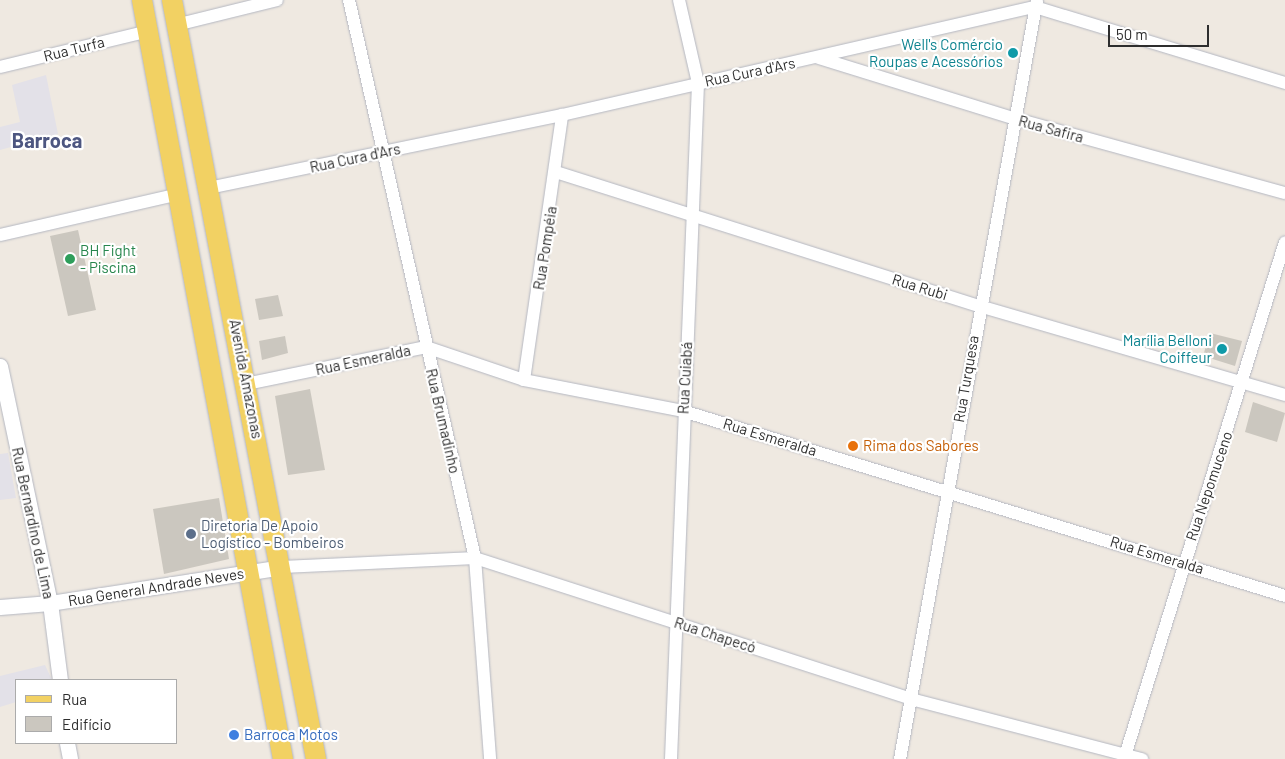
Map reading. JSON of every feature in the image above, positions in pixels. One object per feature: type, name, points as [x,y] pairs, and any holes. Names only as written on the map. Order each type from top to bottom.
[{"type":"main road","points":[[142,0],[283,759]]},
{"type":"main road","name":"Avenida Amazonas","points":[[172,0],[283,567],[316,759]]},
{"type":"street","points":[[176,24],[277,0]]},
{"type":"street","name":"Rua Brumadinho","points":[[349,0],[475,558],[490,759]]},
{"type":"street","name":"Rua Cuiabá","points":[[671,759],[683,411],[694,218],[698,83],[679,0]]},
{"type":"street","points":[[1036,3],[1285,83]]},
{"type":"street","name":"Rua Cura d'Ars","points":[[209,188],[562,115],[698,83],[818,58],[1036,3]]},
{"type":"street","name":"Rua Turquesa","points":[[900,759],[979,306],[1016,119],[1036,3]]},
{"type":"street","name":"Rua Turfa","points":[[0,67],[148,31]]},
{"type":"street","name":"Rua Safira","points":[[818,58],[1016,119],[1285,193]]},
{"type":"street","name":"Rua Pompéia","points":[[524,380],[556,172],[562,115]]},
{"type":"street","name":"Rua Rubi","points":[[556,172],[694,218],[979,306],[1285,395]]},
{"type":"street","points":[[0,235],[179,194]]},
{"type":"street","name":"Rua Nepomuceno","points":[[1124,757],[1184,562],[1244,384],[1285,242]]},
{"type":"street","name":"Rua Esmeralda","points":[[246,384],[426,347],[524,380],[683,411],[946,492],[1184,562],[1285,596]]},
{"type":"street","name":"Rua Bernardino de Lima","points":[[0,366],[50,604],[60,679]]},
{"type":"street","name":"Rua Chapecó","points":[[283,567],[475,558],[911,698],[1124,757],[1142,759]]},
{"type":"street","name":"Rua General Andrade Neves","points":[[0,607],[50,604],[283,567]]},
{"type":"street","points":[[68,744],[70,759]]},
{"type":"shaded area","points":[[46,75],[58,134],[0,150],[0,127],[20,122],[12,85]]},
{"type":"shaded area","points":[[8,453],[16,498],[0,500],[0,454]]},
{"type":"shaded area","points":[[45,665],[52,679],[15,679],[15,702],[0,707],[0,676]]},
{"type":"building","name":"BH Fight - Piscina","points":[[78,230],[96,310],[68,316],[50,236]]},
{"type":"building","points":[[278,295],[283,316],[259,320],[255,299]]},
{"type":"building","name":"Marília Belloni Coiffeur","points":[[1210,333],[1242,341],[1235,366],[1203,356]]},
{"type":"building","points":[[285,336],[288,353],[262,360],[259,341]]},
{"type":"building","points":[[310,389],[325,470],[288,475],[275,396]]},
{"type":"building","points":[[1253,402],[1285,413],[1277,442],[1245,432]]},
{"type":"building","name":"Diretoria De Apoio Logístico - Bombeiros","points":[[219,498],[229,559],[164,574],[153,509]]},
{"type":"place","name":"Well's Comércio Roupas e Acessórios","points":[[1013,53]]},
{"type":"place","name":"BH Fight - Piscina","points":[[70,259]]},
{"type":"place","name":"Marília Belloni Coiffeur","points":[[1222,349]]},
{"type":"place","name":"Rima dos Sabores","points":[[853,446]]},
{"type":"place","name":"Diretoria De Apoio Logístico - Bombeiros","points":[[191,534]]},
{"type":"place","name":"Barroca Motos","points":[[234,735]]},
{"type":"district","name":"Barroca","points":[[47,140]]}]
